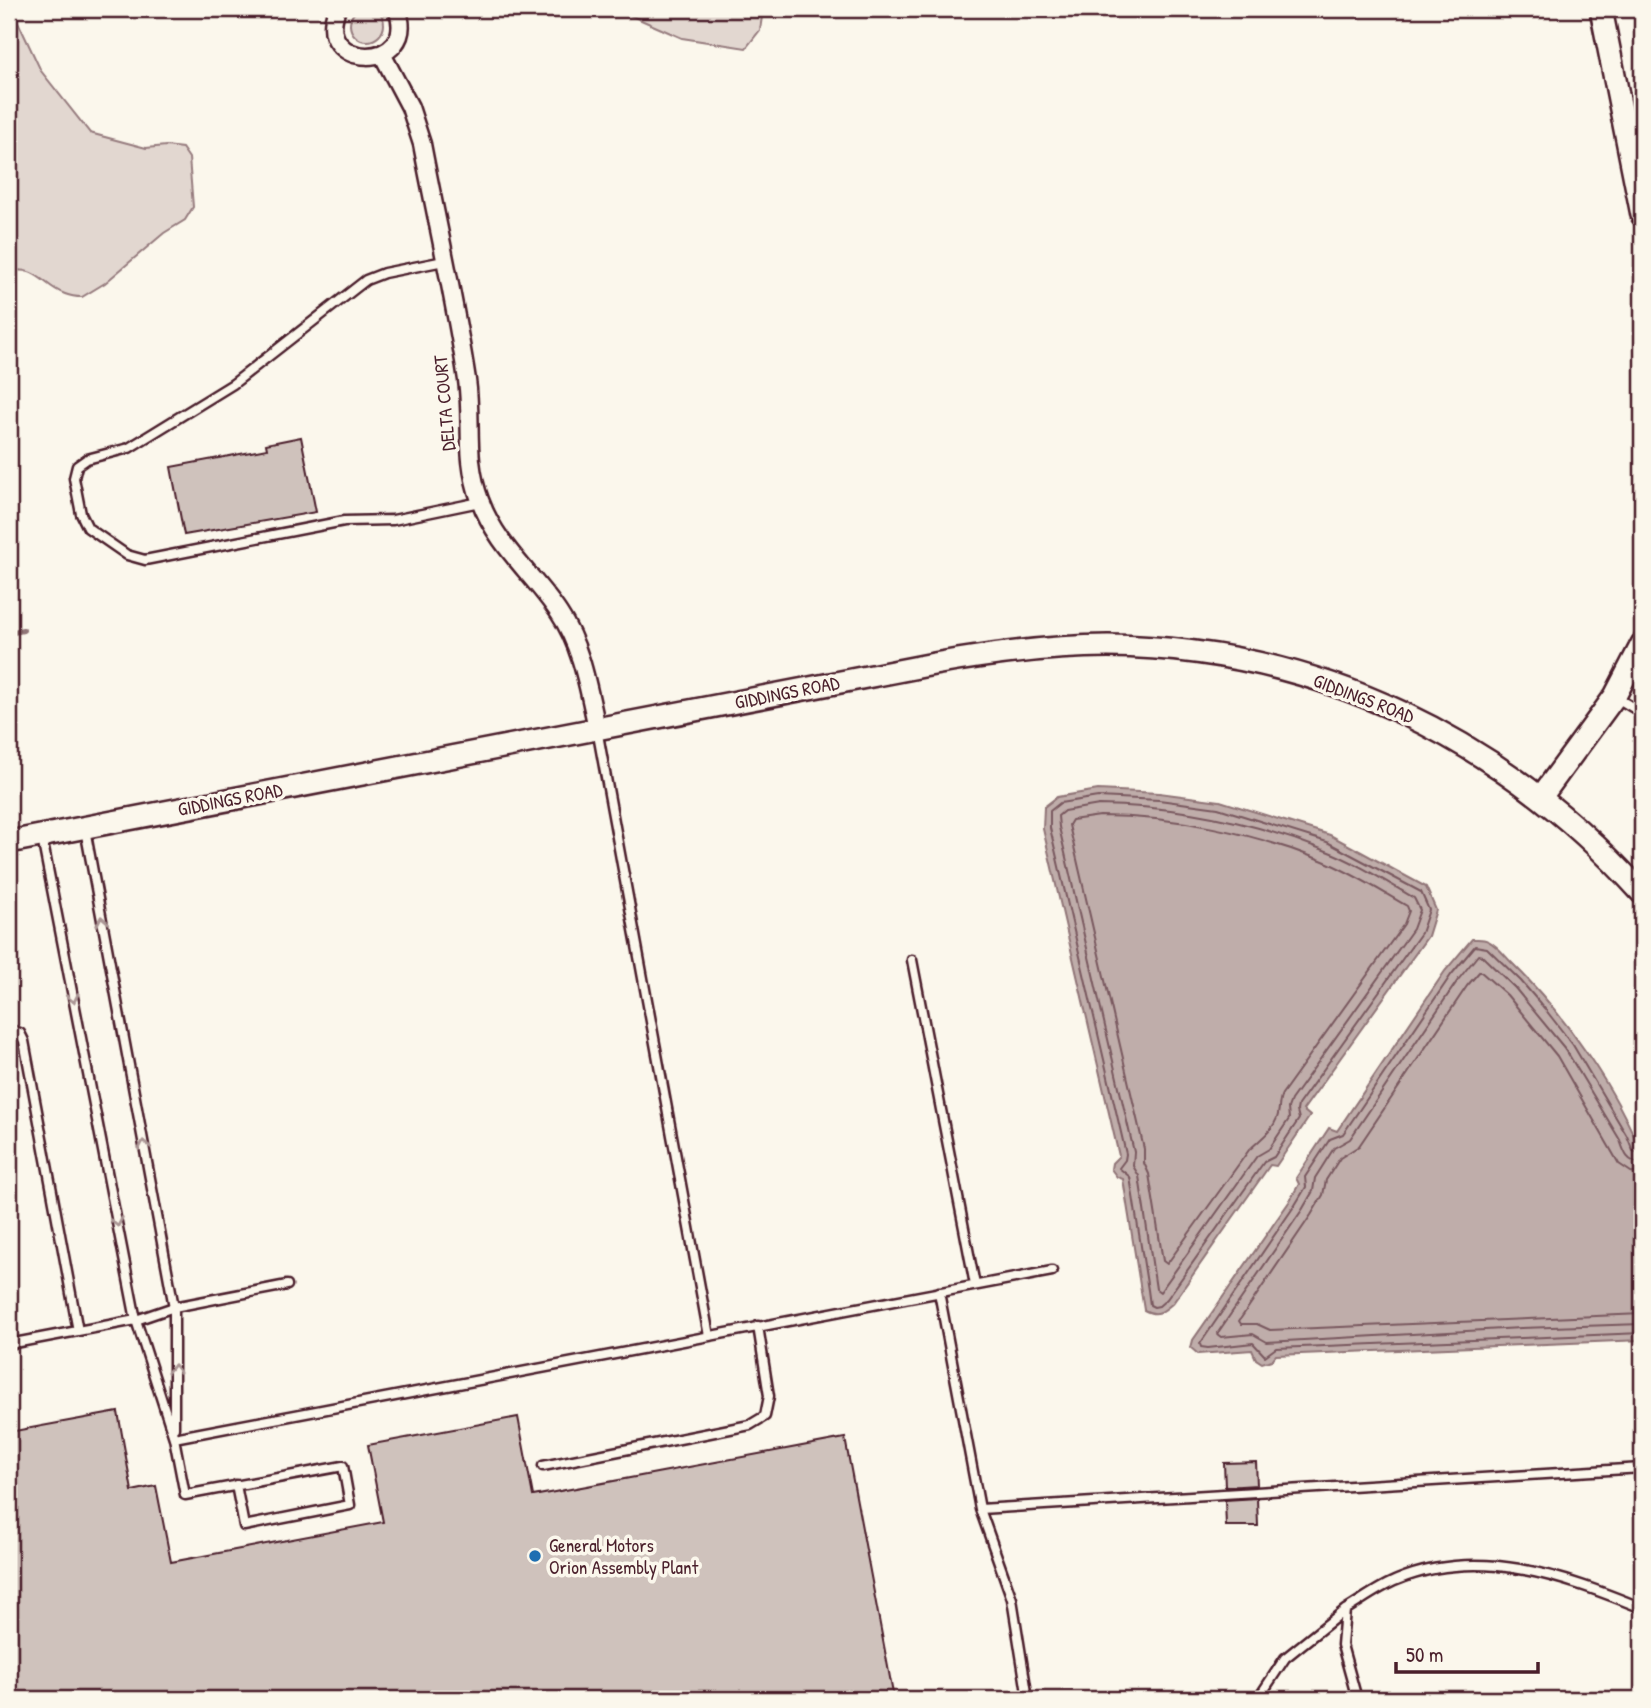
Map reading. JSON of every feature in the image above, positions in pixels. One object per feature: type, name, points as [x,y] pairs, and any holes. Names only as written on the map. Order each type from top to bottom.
[{"type":"main road","points":[[1601,9],[1642,215]]},
{"type":"main road","points":[[1541,797],[1615,696],[1642,644]]},
{"type":"main road","name":"GIDDINGS ROAD","points":[[9,842],[985,655],[1079,647],[1157,648],[1206,653],[1316,679],[1363,695],[1423,721],[1466,745],[1541,797],[1594,842],[1642,893]]},
{"type":"street","points":[[337,9],[334,18],[335,33],[347,51],[360,57],[383,54],[398,38],[400,23],[397,9]]},
{"type":"street","name":"DELTA COURT","points":[[383,54],[401,86],[417,126],[467,381],[468,452],[480,502],[502,543],[550,600],[569,630],[584,667],[597,728]]},
{"type":"lane","points":[[444,261],[384,273],[366,280],[242,379],[129,448],[81,462],[74,471],[74,478],[81,514],[88,528],[127,555],[145,560],[344,521],[393,520],[480,502]]},
{"type":"lane","points":[[1615,696],[1642,713]]},
{"type":"lane","points":[[597,728],[709,1336]]},
{"type":"lane","points":[[85,827],[174,1307],[174,1438]]},
{"type":"lane","points":[[41,835],[136,1320],[174,1438],[185,1495],[236,1485],[343,1466],[350,1505],[244,1526],[236,1485]]},
{"type":"lane","points":[[912,960],[975,1285]]},
{"type":"lane","points":[[9,1029],[20,1033],[24,1041],[78,1331]]},
{"type":"lane","points":[[174,1438],[1052,1271]]},
{"type":"lane","points":[[9,1343],[136,1320],[174,1307],[287,1285]]},
{"type":"lane","points":[[939,1292],[980,1509],[1012,1599],[1028,1699]]},
{"type":"lane","points":[[543,1465],[750,1425],[765,1416],[769,1396],[758,1326]]},
{"type":"lane","points":[[980,1509],[1642,1468]]},
{"type":"lane","points":[[1258,1699],[1285,1658],[1345,1610],[1396,1580],[1437,1569],[1476,1563],[1510,1566],[1551,1574],[1642,1608]]},
{"type":"lane","points":[[1345,1610],[1342,1645],[1357,1699]]},
{"type":"shaded area","points":[[367,7],[379,12],[384,24],[379,36],[367,41],[355,36],[350,24],[355,12]]},
{"type":"shaded area","points":[[9,9],[12,9],[41,71],[90,133],[146,148],[182,148],[189,158],[193,207],[185,220],[164,233],[105,283],[82,297],[57,291],[27,271],[9,271]]},
{"type":"shaded area","points":[[616,9],[763,10],[760,30],[746,48],[682,38]]},
{"type":"water","points":[[1098,790],[1159,793],[1220,801],[1330,835],[1426,887],[1436,910],[1428,936],[1303,1110],[1310,1116],[1276,1166],[1270,1165],[1173,1303],[1156,1313],[1144,1310],[1123,1179],[1117,1177],[1111,1169],[1112,1163],[1119,1156],[1043,829],[1044,807],[1057,797]]},
{"type":"water","points":[[1472,939],[1486,940],[1498,948],[1551,1005],[1603,1078],[1642,1155],[1642,1340],[1276,1355],[1272,1360],[1262,1363],[1256,1359],[1252,1350],[1198,1354],[1191,1348],[1193,1340],[1289,1202],[1299,1184],[1296,1178],[1329,1128],[1337,1131],[1445,971]]},
{"type":"building","points":[[301,437],[316,512],[184,535],[171,467],[267,449],[266,444]]},
{"type":"building","name":"General Motors Orion Assembly Plant","points":[[118,1412],[132,1491],[156,1486],[171,1562],[383,1522],[368,1445],[518,1417],[533,1496],[845,1438],[894,1699],[9,1699],[9,1432]]},
{"type":"building","points":[[1256,1462],[1257,1485],[1225,1487],[1224,1463]]},
{"type":"building","points":[[1257,1498],[1258,1526],[1226,1526],[1225,1500]]},
{"type":"waterway","points":[[9,633],[23,630]]},
{"type":"place","name":"General Motors Orion Assembly Plant","points":[[535,1556]]}]
